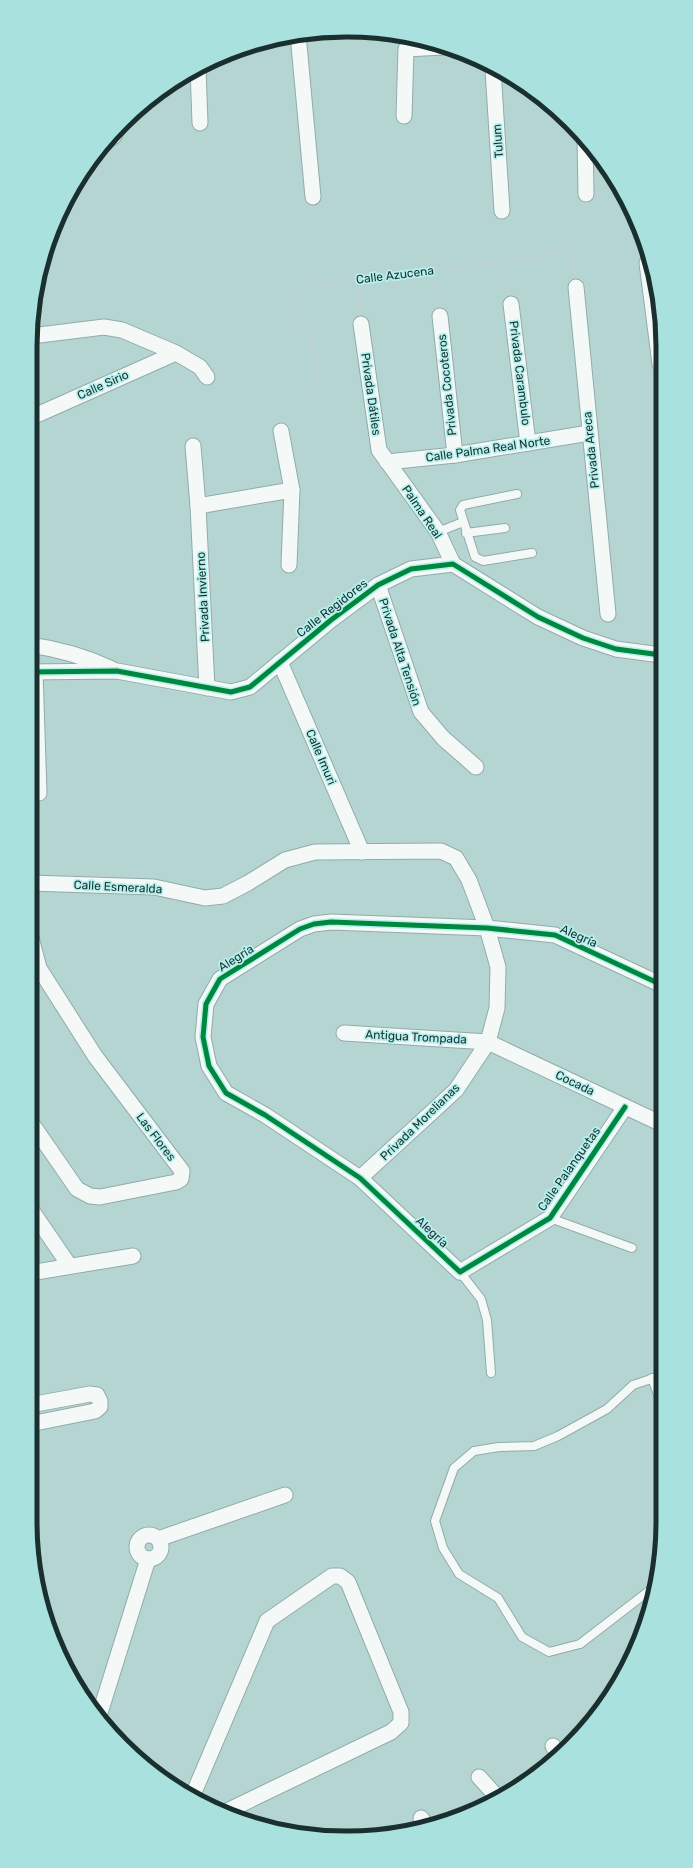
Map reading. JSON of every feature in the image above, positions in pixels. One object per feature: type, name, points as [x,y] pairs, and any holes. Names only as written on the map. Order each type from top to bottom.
[{"type":"street","points":[[299,41],[313,197]]},
{"type":"street","points":[[404,116],[406,49],[427,48]]},
{"type":"street","name":"Tulum","points":[[493,74],[502,212]]},
{"type":"street","points":[[198,75],[200,123]]},
{"type":"street","points":[[585,150],[586,194]]},
{"type":"street","name":"Privada Areca","points":[[576,287],[589,433],[608,614]]},
{"type":"street","name":"Privada Carambulo","points":[[511,304],[528,443]]},
{"type":"street","name":"Privada Cocoteros","points":[[440,316],[455,455]]},
{"type":"street","name":"Privada Dátiles","points":[[361,324],[379,450],[387,462]]},
{"type":"street","points":[[38,335],[104,327],[122,330],[176,353],[200,367],[207,378]]},
{"type":"street","name":"Calle Sirio","points":[[37,415],[176,353]]},
{"type":"street","points":[[281,431],[292,490],[289,564]]},
{"type":"street","name":"Calle Palma Real Norte","points":[[387,462],[455,455],[589,433]]},
{"type":"street","name":"Privada Invierno","points":[[193,446],[198,506],[207,688]]},
{"type":"street","name":"Palma Real","points":[[387,462],[438,532],[453,564]]},
{"type":"street","points":[[198,506],[292,490]]},
{"type":"street","points":[[453,564],[538,617],[583,638],[616,649],[656,654]]},
{"type":"street","name":"Calle Regidores","points":[[37,672],[117,671],[231,692],[250,687],[378,585],[411,569],[453,564]]},
{"type":"street","name":"Privada Alta Tensión","points":[[378,585],[420,712],[443,738],[476,767]]},
{"type":"street","name":"Calle Regidores","points":[[37,646],[52,648],[89,659],[117,671]]},
{"type":"street","name":"Calle Imuri","points":[[280,662],[362,852]]},
{"type":"street","points":[[37,758],[39,793]]},
{"type":"street","name":"Calle Esmeralda","points":[[37,883],[154,887],[205,898],[223,896],[285,860],[315,852],[441,851],[456,858],[469,880],[488,928]]},
{"type":"street","name":"Alegría","points":[[460,1272],[360,1178],[265,1115],[226,1093],[209,1066],[203,1036],[206,1004],[220,979],[300,929],[314,924],[331,922],[488,928],[555,935],[656,982]]},
{"type":"street","name":"Privada Morelianas","points":[[360,1178],[456,1090],[488,1042],[497,1008],[498,967],[488,928]]},
{"type":"street","name":"Las Flores","points":[[37,960],[39,968],[95,1056],[182,1171],[182,1179],[176,1182],[107,1196],[90,1196],[77,1189],[37,1131]]},
{"type":"street","name":"Antigua Trompada","points":[[344,1033],[488,1042]]},
{"type":"street","name":"Cocada","points":[[488,1042],[656,1121]]},
{"type":"street","name":"Calle Palanquetas","points":[[460,1272],[550,1218],[625,1107]]},
{"type":"street","points":[[37,1218],[69,1265]]},
{"type":"street","points":[[37,1272],[69,1265],[133,1256]]},
{"type":"street","points":[[37,1404],[90,1394],[96,1396],[100,1401],[100,1407],[95,1411],[37,1423]]},
{"type":"street","points":[[100,1709],[148,1559],[141,1557],[137,1552],[136,1544],[140,1538],[146,1535],[153,1535],[158,1539],[284,1494]]},
{"type":"street","points":[[194,1791],[267,1621],[332,1576],[340,1576],[348,1582],[354,1596],[401,1712],[400,1723],[390,1732],[232,1809]]},
{"type":"street","points":[[479,1777],[494,1794]]},
{"type":"lane","points":[[517,494],[463,505],[460,510],[463,522],[475,557],[483,561],[532,553]]},
{"type":"lane","points":[[438,532],[463,522]]},
{"type":"lane","points":[[466,533],[505,528]]},
{"type":"lane","points":[[550,1218],[632,1248]]},
{"type":"lane","name":"Alegría","points":[[460,1272],[481,1299],[487,1320],[491,1373]]},
{"type":"lane","points":[[647,1592],[580,1644],[549,1652],[522,1637],[498,1598],[459,1574],[443,1548],[435,1521],[454,1468],[474,1451],[499,1447],[534,1446],[558,1436],[607,1409],[633,1385],[656,1377]]},
{"type":"lane","points":[[652,1378],[656,1389]]},
{"type":"path","points":[[503,261],[511,304]]},
{"type":"path","points":[[434,270],[440,316]]},
{"type":"path","points":[[359,280],[361,324]]},
{"type":"cycle path","points":[[37,672],[117,671],[231,692],[250,687],[331,620],[378,585],[411,569],[453,564],[538,617],[583,638],[616,649],[656,654]]},
{"type":"cycle path","points":[[625,1107],[550,1218],[460,1272],[360,1178],[265,1115],[226,1093],[209,1066],[203,1037],[206,1004],[220,979],[300,929],[314,924],[331,922],[487,928],[555,935],[656,982]]}]
